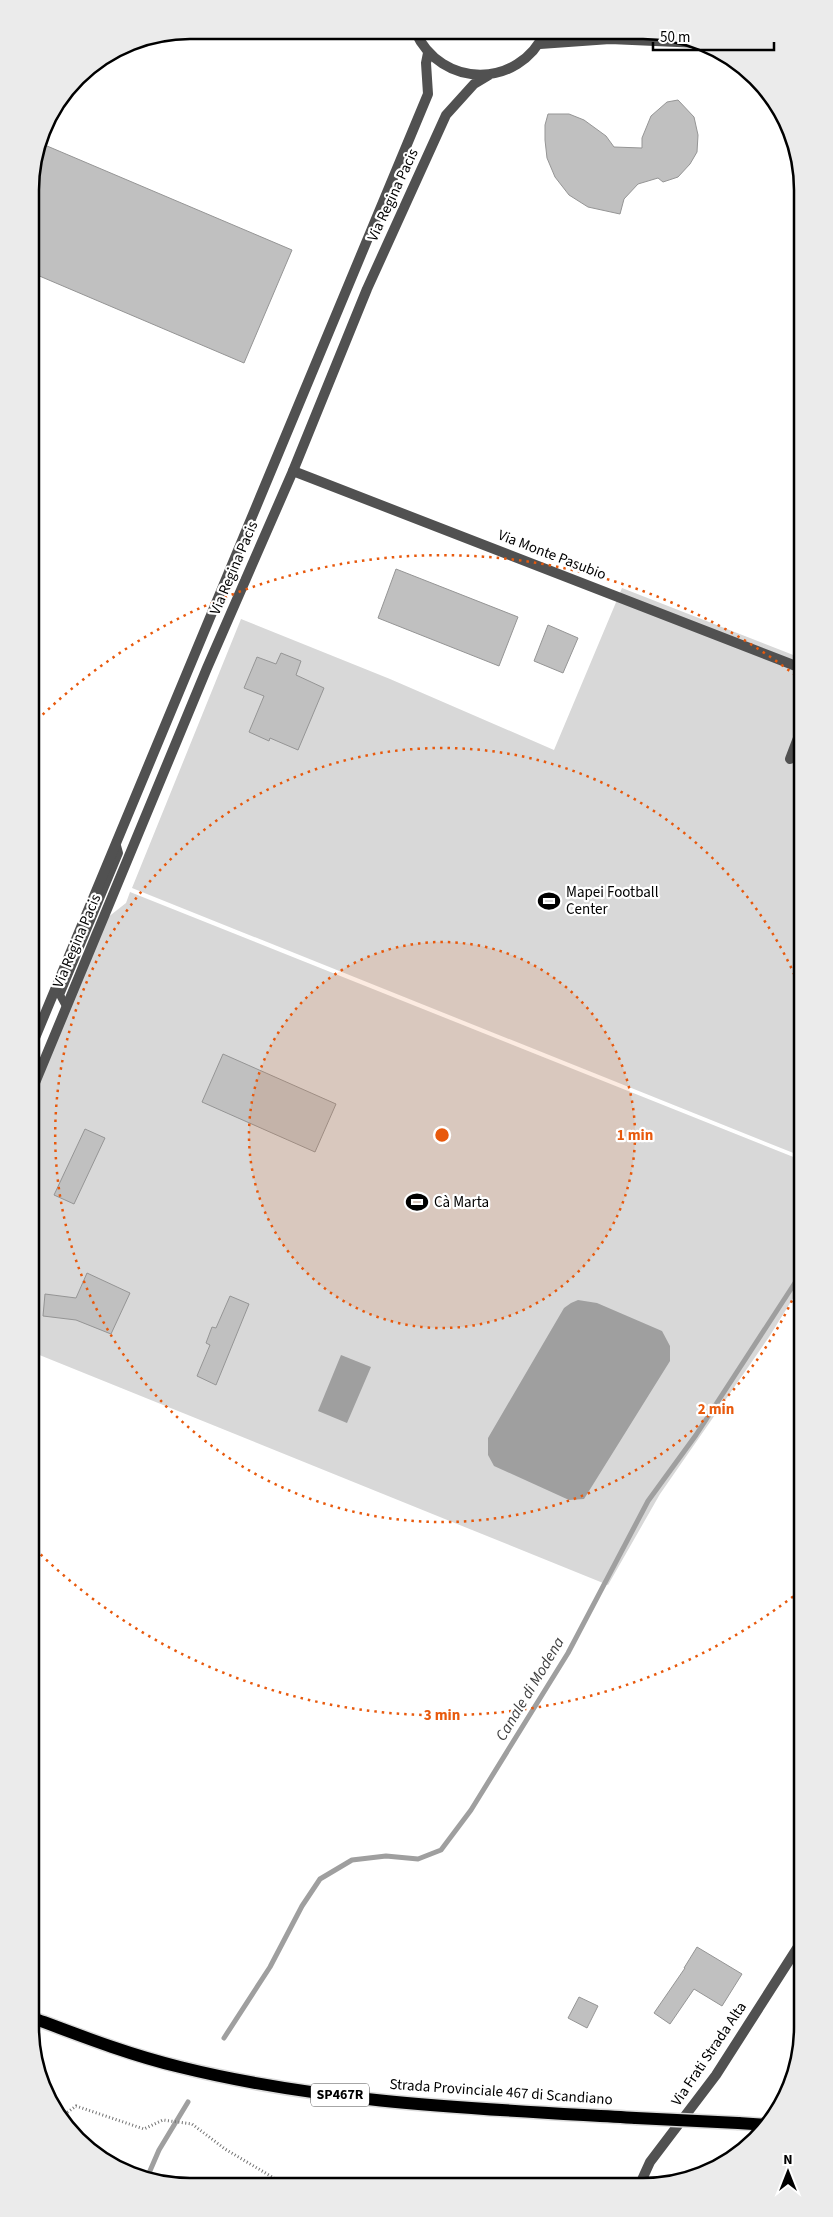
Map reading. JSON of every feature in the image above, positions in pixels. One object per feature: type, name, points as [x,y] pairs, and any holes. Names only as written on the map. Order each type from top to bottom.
[{"type":"main road","name":"Strada Provinciale 467 di Scandiano","points":[[39,2020],[96,2041],[180,2067],[268,2085],[460,2108],[759,2124]]},
{"type":"street","points":[[419,39],[428,53],[441,64],[456,71],[472,75],[489,75],[509,70],[526,59],[540,44],[542,39]]},
{"type":"street","points":[[540,44],[610,39],[671,42]]},
{"type":"street","name":"Via Regina Pacis","points":[[39,1028],[428,94],[426,63],[428,53]]},
{"type":"street","name":"Via Regina Pacis","points":[[39,1073],[367,289],[446,115],[474,84],[489,75]]},
{"type":"street","name":"Via Monte Pasubio","points":[[292,471],[794,665]]},
{"type":"street","points":[[790,759],[794,748]]},
{"type":"street","name":"Via Frati Strada Alta","points":[[643,2178],[650,2162],[716,2076],[794,1952]]},
{"type":"lane","points":[[66,1006],[60,995],[119,852],[116,842]]},
{"type":"path","points":[[66,2113],[76,2106],[144,2129],[163,2120],[192,2124],[224,2149],[274,2178]]},
{"type":"shaded area","name":"Mapei Football Center","points":[[622,588],[794,655],[794,1153],[132,888],[241,619],[390,679],[554,750]]},
{"type":"shaded area","name":"Cà Marta","points":[[130,892],[794,1157],[794,1297],[769,1337],[660,1494],[608,1585],[39,1355],[39,1064],[93,929],[126,903]]},
{"type":"shaded area","points":[[578,1300],[597,1303],[662,1331],[670,1346],[670,1361],[584,1499],[569,1500],[494,1466],[488,1455],[488,1438],[564,1308]]},
{"type":"shaded area","points":[[341,1355],[371,1367],[347,1423],[318,1411]]},
{"type":"building","points":[[678,100],[694,117],[698,135],[697,152],[690,164],[678,177],[663,182],[658,178],[638,184],[624,199],[620,214],[588,207],[569,195],[555,177],[547,158],[545,140],[545,125],[548,114],[569,114],[584,120],[606,136],[614,147],[642,148],[642,138],[651,116],[667,102]]},
{"type":"building","points":[[46,145],[292,250],[244,363],[39,276],[39,180]]},
{"type":"building","points":[[396,569],[518,617],[499,666],[378,618]]},
{"type":"building","points":[[548,625],[578,638],[563,673],[534,661]]},
{"type":"building","points":[[281,653],[301,661],[296,675],[324,688],[298,750],[270,738],[269,741],[249,732],[264,696],[244,688],[257,657],[276,664]]},
{"type":"building","points":[[223,1054],[336,1104],[315,1152],[202,1102]]},
{"type":"building","points":[[85,1129],[105,1138],[74,1204],[54,1195]]},
{"type":"building","points":[[87,1273],[130,1293],[111,1334],[76,1320],[43,1316],[45,1294],[76,1298]]},
{"type":"building","points":[[230,1296],[249,1304],[216,1385],[197,1376],[210,1345],[206,1343],[212,1327],[216,1328]]},
{"type":"building","points":[[697,1947],[742,1974],[722,2006],[694,1989],[670,2024],[654,2013]]},
{"type":"building","points":[[579,1997],[598,2006],[587,2028],[568,2018]]},
{"type":"waterway","name":"Canale di Modena","points":[[224,2038],[270,1967],[302,1906],[320,1879],[352,1860],[386,1856],[418,1859],[441,1850],[471,1810],[568,1653],[648,1501],[696,1435],[794,1284]]},
{"type":"waterway","name":"Canale di Modena","points":[[149,2172],[159,2150],[188,2102]]},
{"type":"place","name":"Mapei Football Center","points":[[549,901]]},
{"type":"place","name":"Cà Marta","points":[[417,1202]]}]
